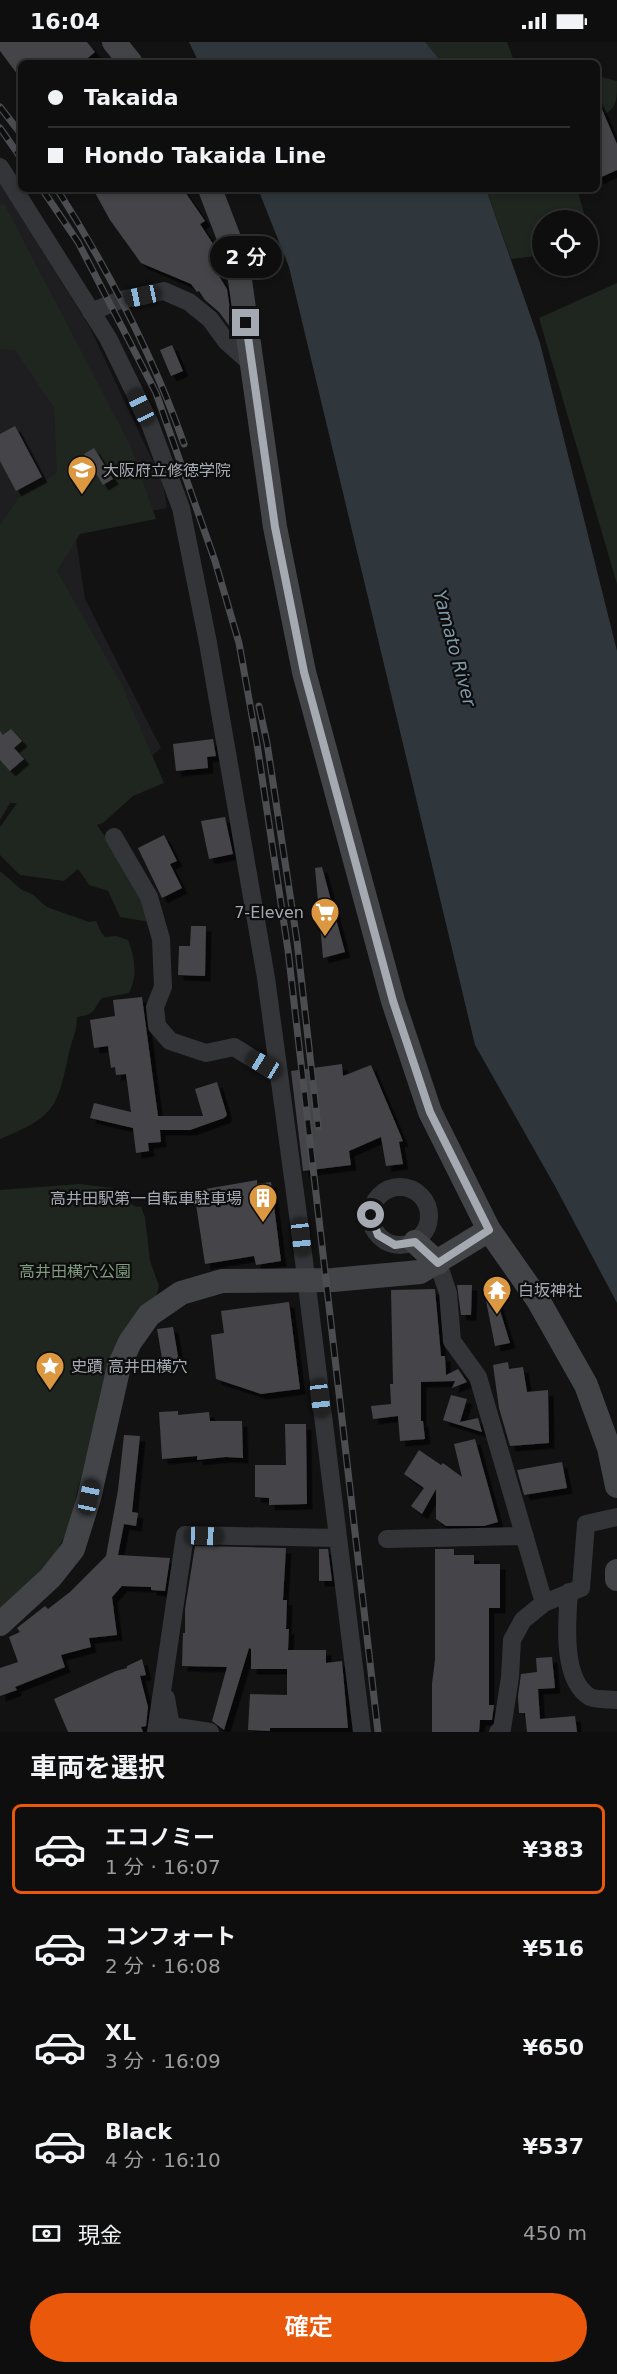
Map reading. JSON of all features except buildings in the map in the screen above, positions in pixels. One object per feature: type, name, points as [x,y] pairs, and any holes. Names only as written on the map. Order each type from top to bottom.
[{"type":"main road","points":[[114,42],[129,60]]},
{"type":"main road","points":[[211,192],[237,259],[275,527],[304,672],[390,990],[430,1112],[489,1230],[538,1300],[586,1385],[609,1448],[617,1486]]},
{"type":"main road","points":[[0,1624],[50,1578],[73,1550],[89,1497],[119,1366],[130,1342],[149,1315],[181,1293],[222,1281],[306,1281],[420,1272],[489,1230]]},
{"type":"main road","points":[[415,1242],[438,1263]]},
{"type":"main road","points":[[617,1571],[617,1578]]},
{"type":"street","points":[[0,167],[108,338],[150,424],[182,508],[212,666],[264,968],[306,1281],[362,1732]]},
{"type":"street","points":[[91,312],[120,300],[164,291],[189,302],[210,319],[226,341],[253,365]]},
{"type":"street","points":[[114,837],[149,897],[161,939],[163,987],[155,1007],[157,1026],[170,1041],[206,1053],[234,1047],[279,1075]]},
{"type":"street","points":[[438,1263],[448,1293],[452,1341],[478,1377],[544,1603]]},
{"type":"street","points":[[498,1732],[502,1729],[504,1718],[512,1640],[523,1620],[544,1603],[581,1588],[586,1524],[617,1517]]},
{"type":"street","points":[[156,1732],[185,1535],[337,1538]]},
{"type":"street","points":[[387,1539],[525,1536]]},
{"type":"street","points":[[569,1592],[566,1635],[575,1682],[590,1697],[617,1700]]},
{"type":"street","points":[[164,1681],[171,1726],[210,1732]]},
{"type":"shaded area","name":"大阪府立修徳学院","points":[[0,182],[90,328],[163,483],[167,508],[74,526],[85,599],[161,748],[90,809],[0,772]]},
{"type":"green space","points":[[424,42],[507,42],[514,60],[435,60]]},
{"type":"green space","points":[[600,77],[617,81],[617,95],[609,112],[600,117]]},
{"type":"green space","points":[[487,192],[578,192],[583,210],[532,210],[532,256],[511,259]]},
{"type":"green space","name":"大阪府立修徳学院","points":[[4,203],[131,447],[156,519],[80,534],[57,571],[122,685],[164,783],[133,796],[103,823],[97,825],[146,897],[150,922],[120,917],[108,891],[89,885],[78,869],[64,881],[20,875],[0,855],[0,827],[17,803],[10,803],[0,820],[0,525],[19,497],[57,473],[54,408],[15,350],[0,349],[0,206]]},
{"type":"green space","points":[[617,283],[617,584],[539,318]]},
{"type":"green space","points":[[0,871],[47,907],[89,922],[96,921],[105,937],[116,936],[128,940],[132,953],[134,980],[129,993],[102,998],[91,1013],[77,1017],[61,1087],[50,1109],[32,1124],[0,1139]]},
{"type":"green space","name":"高井田横穴公園","points":[[80,1184],[112,1188],[134,1206],[141,1207],[145,1217],[150,1261],[159,1286],[156,1297],[112,1352],[68,1531],[53,1557],[29,1583],[0,1608],[0,1190]]},
{"type":"water","points":[[189,42],[425,42],[440,60],[198,60]]},
{"type":"water","name":"Yamato River","points":[[259,192],[487,192],[540,343],[617,651],[617,1303],[556,1188],[475,1045],[289,267]]},
{"type":"railway","points":[[0,107],[18,130]]},
{"type":"railway","points":[[0,128],[18,154]]},
{"type":"railway","points":[[44,192],[78,242],[156,393],[215,561],[239,643],[257,744],[288,950],[378,1732]]},
{"type":"railway","points":[[59,192],[128,313],[158,378],[184,444]]},
{"type":"railway","points":[[259,706],[267,743],[297,941],[318,1127]]},
{"type":"place","name":"大阪府立修徳学院","points":[[82,496]]},
{"type":"place","name":"7-Eleven","points":[[325,938]]},
{"type":"place","name":"高井田駅第一自転車駐車場","points":[[263,1224]]},
{"type":"place","name":"白坂神社","points":[[497,1316]]},
{"type":"place","name":"史蹟 高井田横穴","points":[[50,1392]]},
{"type":"route","points":[[246,323],[275,527],[304,672],[407,1046],[430,1112],[489,1230],[438,1263],[415,1242],[395,1245],[378,1235],[371,1215]]}]
